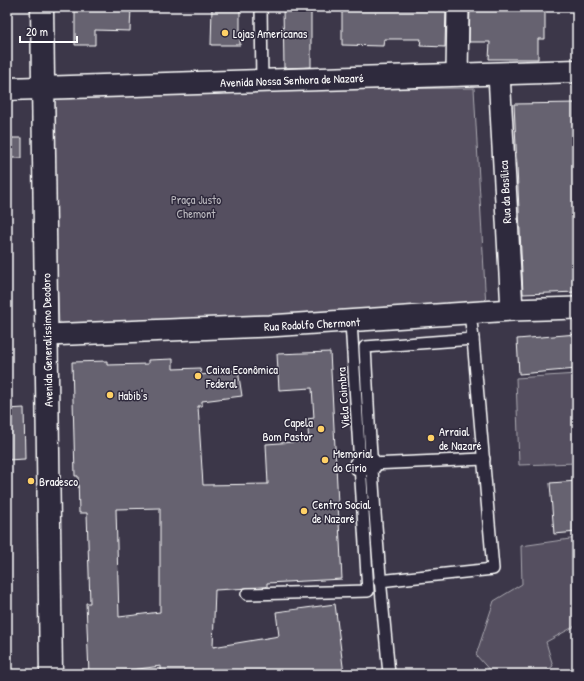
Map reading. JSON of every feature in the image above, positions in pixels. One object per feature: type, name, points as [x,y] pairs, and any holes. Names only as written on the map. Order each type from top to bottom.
[{"type":"street","name":"Avenida Generalíssimo Deodoro","points":[[42,7],[51,674]]},
{"type":"street","points":[[457,74],[458,7]]},
{"type":"street","name":"Avenida Nossa Senhora de Nazaré","points":[[7,88],[262,82],[577,71]]},
{"type":"street","name":"Rua da Basílica","points":[[499,74],[512,310]]},
{"type":"street","name":"Rua Rodolfo Chermont","points":[[47,335],[351,322],[512,310],[577,308]]},
{"type":"lane","points":[[262,7],[262,82]]},
{"type":"lane","points":[[379,581],[493,569],[470,313]]},
{"type":"lane","name":"Viela Coimbra","points":[[247,594],[368,591],[365,464],[351,322]]},
{"type":"lane","points":[[389,674],[365,464],[365,347],[473,338]]},
{"type":"lane","points":[[365,464],[484,458]]},
{"type":"green space","name":"Praça Justo Chemont","points":[[474,88],[486,307],[59,325],[50,98],[253,90]]},
{"type":"green space","points":[[577,374],[577,463],[519,465],[516,378]]},
{"type":"green space","points":[[577,538],[577,625],[546,642],[553,666],[543,674],[493,674],[476,655],[494,601],[522,584],[521,546]]},
{"type":"building","points":[[75,7],[131,7],[130,31],[95,30],[95,45],[75,45]]},
{"type":"building","name":"Lojas Americanas","points":[[212,7],[240,7],[240,45],[211,45]]},
{"type":"building","points":[[283,7],[311,7],[311,67],[284,68]]},
{"type":"building","points":[[342,7],[446,7],[445,47],[420,46],[421,39],[384,39],[383,46],[342,45]]},
{"type":"building","points":[[470,7],[545,7],[545,39],[538,39],[538,59],[489,59],[490,42],[469,42]]},
{"type":"building","points":[[577,103],[577,292],[523,294],[514,104]]},
{"type":"building","points":[[7,138],[22,138],[22,158],[7,158]]},
{"type":"building","points":[[577,334],[577,369],[519,374],[517,339]]},
{"type":"building","points":[[330,352],[342,579],[267,583],[267,587],[215,590],[213,647],[279,636],[276,612],[335,604],[344,674],[161,674],[161,666],[116,672],[116,674],[89,674],[86,603],[90,603],[87,513],[79,513],[78,476],[75,476],[72,362],[107,361],[107,365],[148,364],[148,360],[173,359],[173,369],[200,368],[201,375],[238,370],[242,396],[202,401],[202,406],[198,406],[203,485],[268,484],[266,444],[309,441],[307,419],[314,418],[312,388],[279,390],[277,354]],"holes":[[[160,508],[160,612],[119,617],[116,509]]]},
{"type":"building","points":[[24,408],[25,459],[7,460],[7,409]]},
{"type":"building","points":[[577,481],[577,532],[554,534],[550,483]]},
{"type":"place","name":"Lojas Americanas","points":[[225,33]]},
{"type":"place","name":"Caixa Econômica Federal","points":[[198,376]]},
{"type":"place","name":"Habib's","points":[[110,395]]},
{"type":"place","name":"Capela Bom Pastor","points":[[321,429]]},
{"type":"place","name":"Arraial de Nazaré","points":[[431,438]]},
{"type":"place","name":"Memorial do Cirio","points":[[325,460]]},
{"type":"place","name":"Bradesco","points":[[31,481]]},
{"type":"place","name":"Centro Social de Nazaré","points":[[304,511]]}]
